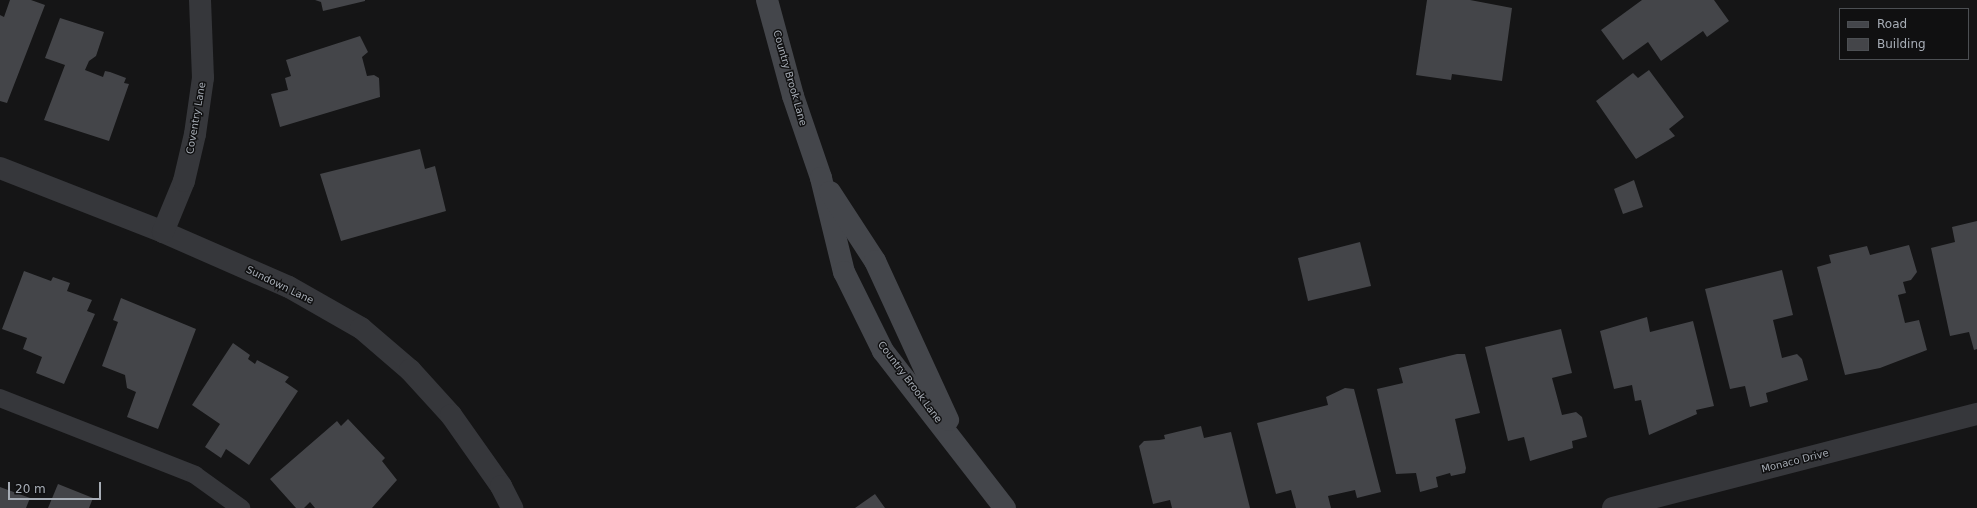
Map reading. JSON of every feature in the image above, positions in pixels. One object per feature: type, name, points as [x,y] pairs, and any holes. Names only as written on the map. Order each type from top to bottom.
[{"type":"street","name":"Coventry Lane","points":[[163,232],[184,181],[195,134],[203,78],[200,0]]},
{"type":"street","name":"Country Brook Lane","points":[[767,0],[794,96],[821,178],[844,272],[870,327],[884,351],[1005,508]]},
{"type":"street","name":"Sundown Lane","points":[[0,168],[163,232],[289,287],[361,328],[410,370],[451,414],[512,508]]},
{"type":"street","name":"Country Brook Lane","points":[[821,178],[875,260],[959,447]]},
{"type":"street","name":"Monaco Drive","points":[[1613,508],[1977,414]]},
{"type":"lane","points":[[0,398],[195,475],[241,508]]},
{"type":"building","points":[[10,0],[31,0],[45,5],[7,103],[0,101],[0,15],[4,17]]},
{"type":"building","points":[[315,0],[365,1],[323,11],[321,2]]},
{"type":"building","points":[[1427,0],[1470,0],[1512,8],[1502,81],[1452,74],[1451,80],[1416,75]]},
{"type":"building","points":[[1642,0],[1714,0],[1729,21],[1707,37],[1703,31],[1661,61],[1648,42],[1623,60],[1601,30]]},
{"type":"building","points":[[60,18],[104,32],[96,56],[89,61],[85,70],[103,77],[105,71],[110,72],[126,78],[124,83],[129,84],[109,141],[44,120],[65,65],[45,58]]},
{"type":"building","points":[[360,36],[368,52],[362,57],[367,76],[374,75],[379,78],[380,97],[280,127],[271,94],[288,90],[285,78],[291,76],[286,60]]},
{"type":"building","points":[[1649,70],[1684,117],[1669,129],[1675,136],[1636,159],[1596,101],[1633,73],[1638,78]]},
{"type":"building","points":[[420,149],[425,169],[435,166],[446,211],[341,241],[320,174]]},
{"type":"building","points":[[1634,180],[1643,207],[1623,214],[1614,189]]},
{"type":"building","points":[[1977,221],[1977,349],[1974,350],[1969,332],[1950,336],[1931,248],[1955,242],[1952,227]]},
{"type":"building","points":[[1360,242],[1371,286],[1308,301],[1298,258]]},
{"type":"building","points":[[1909,245],[1917,272],[1911,280],[1903,282],[1906,293],[1898,295],[1905,323],[1919,320],[1927,350],[1880,368],[1845,375],[1817,267],[1831,263],[1829,255],[1867,246],[1870,255]]},
{"type":"building","points":[[1782,270],[1793,315],[1773,320],[1782,358],[1797,354],[1802,359],[1808,380],[1766,393],[1768,402],[1750,407],[1745,386],[1730,389],[1705,289]]},
{"type":"building","points":[[24,271],[51,281],[53,277],[70,283],[67,291],[92,300],[87,311],[95,314],[64,384],[36,373],[42,357],[23,349],[27,338],[2,329]]},
{"type":"building","points":[[121,298],[196,329],[158,429],[127,417],[136,392],[127,388],[125,375],[102,366],[118,322],[113,320]]},
{"type":"building","points":[[1647,317],[1650,332],[1693,321],[1714,406],[1696,410],[1697,414],[1649,435],[1641,400],[1635,401],[1632,385],[1614,389],[1600,331]]},
{"type":"building","points":[[1561,329],[1572,373],[1552,378],[1562,415],[1576,412],[1582,417],[1587,437],[1572,441],[1573,448],[1530,461],[1524,437],[1508,441],[1485,347]]},
{"type":"building","points":[[233,343],[250,355],[248,359],[255,364],[257,360],[289,377],[285,382],[298,391],[249,465],[226,449],[221,458],[205,447],[220,424],[192,405]]},
{"type":"building","points":[[1457,354],[1465,354],[1480,413],[1455,419],[1466,468],[1465,473],[1451,476],[1450,473],[1436,477],[1438,487],[1420,492],[1416,473],[1396,474],[1377,389],[1403,383],[1399,368]]},
{"type":"building","points":[[1345,388],[1354,389],[1381,492],[1357,498],[1355,490],[1328,496],[1331,508],[1296,508],[1291,490],[1276,494],[1257,423],[1328,405],[1326,397]]},
{"type":"building","points":[[348,419],[385,458],[382,461],[397,480],[372,508],[315,508],[310,502],[304,508],[296,508],[270,479],[337,421],[341,426]]},
{"type":"building","points":[[1201,426],[1204,438],[1231,432],[1250,508],[1172,508],[1170,500],[1153,504],[1139,446],[1144,441],[1165,439],[1164,435]]},
{"type":"building","points":[[58,484],[93,498],[89,508],[48,508]]},
{"type":"building","points":[[0,487],[30,498],[26,508],[0,508]]},
{"type":"building","points":[[875,494],[885,508],[855,508]]}]
